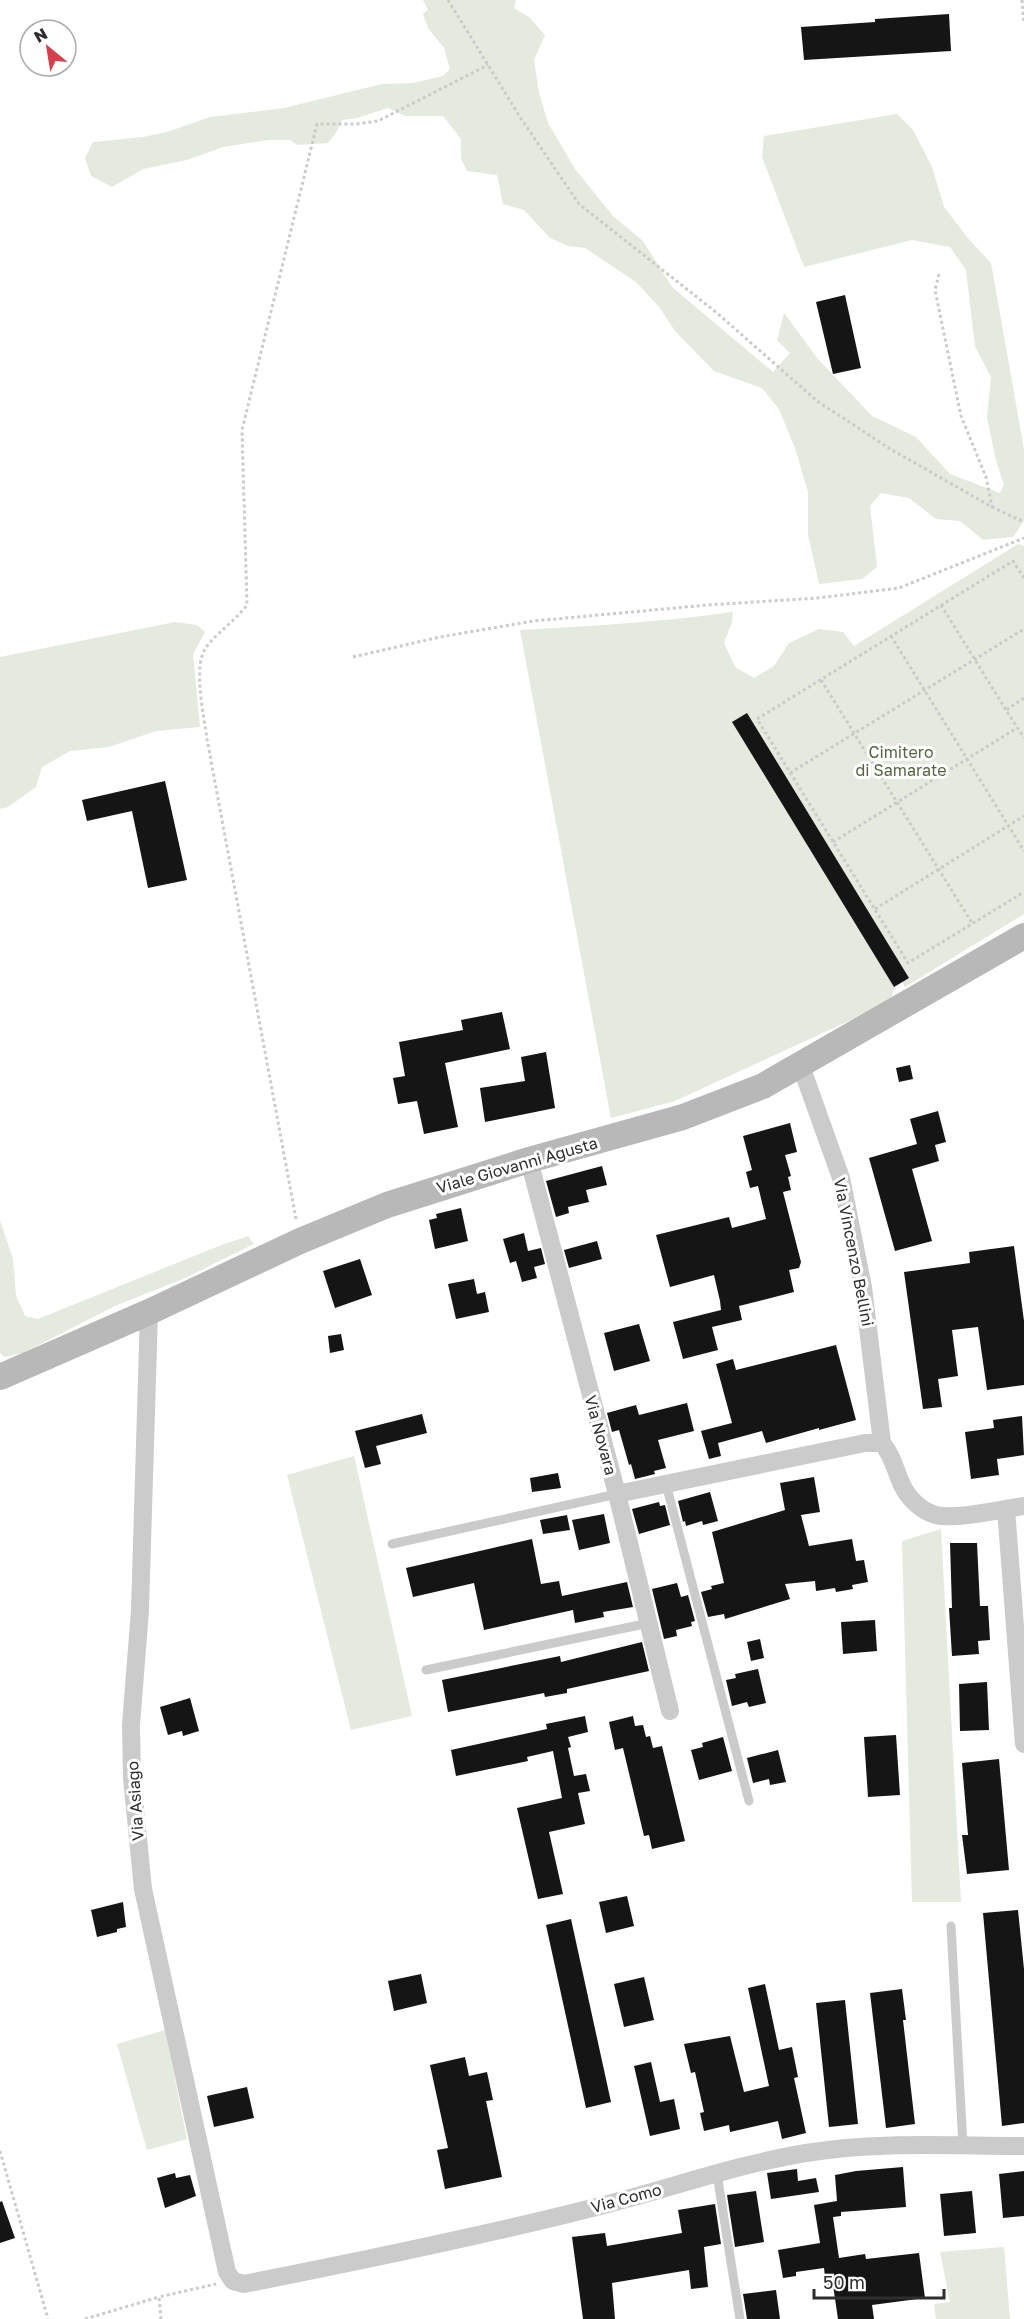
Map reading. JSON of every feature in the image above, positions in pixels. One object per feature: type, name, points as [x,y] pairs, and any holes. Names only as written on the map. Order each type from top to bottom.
[{"type":"street","name":"Viale Giovanni Agusta","points":[[0,1377],[149,1312],[300,1241],[387,1205],[529,1160],[683,1117],[724,1103],[801,1066],[1024,936]]},
{"type":"street","name":"Via Vincenzo Bellini","points":[[801,1066],[842,1178],[863,1287],[882,1428],[882,1443],[891,1453],[910,1499],[923,1509],[936,1515],[952,1516],[1015,1507],[1024,1744]]},
{"type":"street","name":"Via Novara","points":[[529,1160],[617,1494],[670,1711]]},
{"type":"street","name":"Via Asiago","points":[[149,1312],[140,1610],[130,1741],[139,1864],[227,2272],[233,2281]]},
{"type":"street","points":[[617,1494],[865,1443],[882,1443]]},
{"type":"street","name":"Via Como","points":[[233,2281],[244,2284],[438,2246],[806,2153],[865,2146],[1024,2146]]},
{"type":"lane","points":[[666,1484],[749,1801]]},
{"type":"lane","points":[[392,1544],[617,1494]]},
{"type":"lane","points":[[426,1670],[649,1623]]},
{"type":"lane","points":[[951,1926],[963,2146]]},
{"type":"lane","points":[[717,2174],[741,2319]]},
{"type":"path","points":[[448,0],[520,117],[579,204],[717,313],[817,401],[892,450],[992,507],[1024,522]]},
{"type":"path","points":[[1022,0],[1024,24]]},
{"type":"path","points":[[300,1241],[207,739],[200,659],[206,646],[236,619],[247,605],[242,430],[317,124],[356,124],[378,121],[488,65]]},
{"type":"path","points":[[939,274],[935,290],[961,416],[986,477],[992,507]]},
{"type":"path","points":[[352,657],[440,637],[534,621],[707,605],[818,598],[899,588],[1024,538]]},
{"type":"path","points":[[1024,578],[1013,561],[757,719],[908,963],[1024,892]]},
{"type":"path","points":[[941,605],[1024,738]]},
{"type":"path","points":[[790,773],[1024,628]]},
{"type":"path","points":[[891,636],[1024,851]]},
{"type":"path","points":[[821,680],[972,924]]},
{"type":"path","points":[[1006,710],[1024,699]]},
{"type":"path","points":[[833,842],[1017,728]]},
{"type":"path","points":[[874,909],[1024,816]]},
{"type":"path","points":[[0,2151],[48,2319]]},
{"type":"path","points":[[85,2319],[159,2297],[233,2281]]},
{"type":"path","points":[[159,2297],[161,2319]]},
{"type":"green space","points":[[423,0],[516,0],[514,8],[529,17],[545,35],[534,60],[539,93],[548,123],[575,169],[613,216],[643,241],[672,287],[773,372],[790,353],[777,340],[784,313],[817,358],[872,416],[916,437],[950,474],[1000,493],[1004,485],[987,418],[991,377],[975,346],[966,270],[950,247],[912,240],[804,267],[762,157],[764,136],[897,114],[913,130],[932,167],[944,207],[991,263],[1024,449],[1024,521],[1013,537],[983,540],[960,521],[936,519],[909,498],[881,493],[870,506],[877,567],[862,579],[819,584],[808,535],[808,492],[796,451],[779,409],[762,388],[714,371],[675,331],[659,307],[636,282],[585,248],[568,246],[550,238],[524,210],[503,204],[497,175],[467,171],[461,159],[461,139],[443,116],[405,116],[388,108],[357,118],[342,120],[328,143],[297,145],[290,140],[268,140],[223,147],[187,160],[143,169],[112,187],[91,176],[85,158],[93,142],[143,137],[167,132],[210,117],[284,108],[382,84],[413,83],[443,76],[450,69],[444,48],[428,28],[423,14],[428,10]]},
{"type":"green space","name":"Cimitero di Samarate","points":[[1018,544],[1024,546],[1024,914],[905,987],[902,982],[895,986],[890,1002],[675,1101],[611,1118],[520,630],[653,621],[733,612],[732,622],[724,643],[735,667],[754,678],[774,666],[789,643],[819,629],[843,632],[854,646]]},
{"type":"green space","points":[[175,622],[197,625],[205,632],[193,654],[200,727],[156,731],[109,747],[70,751],[42,767],[36,787],[8,807],[0,809],[0,657]]},
{"type":"green space","points":[[0,1220],[13,1259],[16,1295],[25,1316],[38,1319],[219,1246],[248,1236],[254,1244],[183,1279],[117,1305],[23,1353],[4,1357],[0,1353]]},
{"type":"green space","points":[[354,1456],[412,1716],[351,1730],[287,1475]]},
{"type":"green space","points":[[941,1529],[961,1902],[912,1902],[902,1541]]},
{"type":"green space","points":[[165,2030],[187,2139],[147,2150],[117,2044]]},
{"type":"green space","points":[[1004,2247],[1010,2319],[936,2319],[934,2304],[950,2302],[940,2252]]},
{"type":"building","points":[[949,14],[951,51],[804,60],[801,27]]},
{"type":"building","points":[[845,295],[861,368],[833,374],[816,302]]},
{"type":"building","points":[[747,713],[909,978],[894,987],[732,722]]},
{"type":"building","points":[[165,781],[187,880],[148,888],[132,811],[87,821],[82,800]]},
{"type":"building","points":[[502,1012],[510,1049],[445,1063],[458,1127],[424,1134],[417,1101],[398,1104],[393,1078],[405,1076],[399,1042],[463,1030],[461,1020]]},
{"type":"building","points":[[546,1052],[555,1108],[485,1122],[480,1088],[525,1081],[521,1057]]},
{"type":"building","points":[[910,1065],[913,1079],[899,1082],[896,1068]]},
{"type":"building","points":[[938,1111],[946,1142],[935,1145],[939,1161],[912,1169],[932,1241],[895,1251],[869,1158],[917,1144],[910,1119]]},
{"type":"building","points":[[790,1123],[797,1152],[785,1155],[791,1176],[788,1177],[791,1190],[783,1192],[801,1262],[799,1268],[789,1270],[794,1292],[739,1306],[742,1320],[712,1327],[718,1350],[683,1359],[673,1322],[721,1310],[720,1301],[714,1275],[670,1287],[656,1235],[729,1217],[732,1228],[766,1219],[758,1186],[750,1188],[746,1172],[752,1170],[743,1136]]},
{"type":"building","points":[[602,1166],[607,1185],[586,1190],[589,1202],[568,1207],[569,1213],[556,1217],[546,1181]]},
{"type":"building","points":[[461,1208],[468,1241],[435,1249],[429,1220],[437,1218],[436,1214]]},
{"type":"building","points":[[524,1233],[528,1251],[541,1248],[545,1264],[534,1267],[537,1278],[522,1282],[516,1261],[510,1263],[503,1239]]},
{"type":"building","points":[[597,1241],[602,1259],[569,1268],[564,1250]]},
{"type":"building","points":[[1014,1246],[1024,1321],[1024,1385],[987,1390],[978,1327],[952,1330],[958,1376],[938,1379],[942,1407],[923,1409],[904,1272],[970,1263],[969,1252]]},
{"type":"building","points":[[360,1259],[372,1295],[335,1308],[323,1271]]},
{"type":"building","points":[[474,1279],[477,1294],[485,1292],[489,1312],[456,1319],[448,1284]]},
{"type":"building","points":[[639,1324],[650,1361],[614,1371],[604,1333]]},
{"type":"building","points":[[341,1334],[344,1350],[330,1353],[328,1336]]},
{"type":"building","points":[[836,1345],[856,1420],[766,1443],[762,1431],[718,1443],[721,1456],[709,1459],[701,1431],[732,1423],[716,1364],[733,1359],[736,1370]]},
{"type":"building","points":[[687,1403],[694,1431],[658,1440],[666,1468],[654,1471],[655,1474],[635,1479],[619,1430],[612,1432],[607,1413],[636,1405],[639,1415]]},
{"type":"building","points":[[422,1414],[427,1433],[376,1446],[381,1464],[365,1468],[355,1431]]},
{"type":"building","points":[[1022,1416],[1024,1455],[997,1459],[999,1475],[971,1479],[965,1432],[994,1428],[993,1420]]},
{"type":"building","points":[[558,1473],[561,1488],[532,1492],[530,1478]]},
{"type":"building","points":[[814,1477],[820,1512],[801,1515],[809,1546],[852,1539],[856,1561],[864,1560],[868,1582],[852,1585],[853,1589],[836,1592],[835,1588],[816,1591],[815,1581],[785,1584],[790,1599],[725,1619],[724,1614],[708,1617],[701,1592],[712,1589],[711,1586],[724,1583],[712,1532],[785,1510],[780,1483]]},
{"type":"building","points":[[710,1492],[718,1521],[703,1525],[702,1521],[686,1526],[678,1501]]},
{"type":"building","points":[[659,1502],[660,1506],[665,1505],[670,1525],[639,1534],[632,1509]]},
{"type":"building","points":[[604,1514],[610,1543],[579,1550],[572,1520]]},
{"type":"building","points":[[567,1515],[570,1530],[543,1534],[540,1520]]},
{"type":"building","points":[[532,1539],[541,1584],[559,1581],[562,1596],[627,1582],[633,1607],[603,1612],[604,1617],[575,1623],[573,1610],[484,1630],[474,1583],[413,1597],[406,1568]]},
{"type":"building","points":[[950,1543],[977,1543],[980,1606],[988,1606],[990,1640],[978,1641],[979,1654],[952,1656],[949,1608],[952,1608]]},
{"type":"building","points":[[677,1583],[681,1597],[688,1595],[695,1621],[691,1622],[692,1626],[676,1630],[677,1636],[664,1639],[652,1589]]},
{"type":"building","points":[[875,1620],[877,1651],[843,1654],[841,1622]]},
{"type":"building","points":[[760,1639],[764,1658],[751,1661],[747,1642]]},
{"type":"building","points":[[642,1642],[649,1671],[567,1689],[567,1693],[545,1697],[544,1693],[448,1712],[442,1680],[560,1656],[561,1662]]},
{"type":"building","points":[[758,1669],[766,1703],[749,1707],[747,1702],[732,1706],[726,1680],[736,1678],[735,1674]]},
{"type":"building","points":[[987,1682],[989,1730],[960,1731],[959,1684]]},
{"type":"building","points":[[190,1698],[199,1731],[183,1736],[182,1731],[168,1735],[160,1707]]},
{"type":"building","points":[[585,1716],[588,1732],[568,1737],[571,1747],[568,1748],[574,1776],[586,1774],[590,1791],[578,1793],[585,1824],[549,1832],[563,1894],[538,1899],[517,1808],[562,1798],[553,1751],[527,1757],[528,1761],[456,1776],[451,1750],[547,1729],[546,1724]]},
{"type":"building","points":[[633,1716],[635,1726],[643,1725],[646,1737],[650,1736],[653,1748],[662,1746],[685,1841],[652,1849],[649,1835],[644,1836],[623,1748],[615,1750],[609,1722]]},
{"type":"building","points":[[896,1735],[900,1795],[868,1797],[864,1737]]},
{"type":"building","points":[[723,1737],[732,1771],[699,1780],[691,1750],[703,1747],[702,1743]]},
{"type":"building","points":[[778,1750],[786,1782],[770,1785],[769,1779],[753,1783],[747,1758]]},
{"type":"building","points":[[999,1759],[1009,1870],[967,1874],[962,1835],[968,1835],[962,1763]]},
{"type":"building","points":[[627,1896],[634,1926],[606,1933],[599,1902]]},
{"type":"building","points":[[123,1902],[126,1927],[97,1937],[91,1910]]},
{"type":"building","points":[[1018,1910],[1024,1969],[1024,2123],[1002,2126],[983,1913]]},
{"type":"building","points":[[571,1919],[611,2102],[586,2108],[546,1925]]},
{"type":"building","points":[[421,1974],[427,2003],[394,2011],[388,1981]]},
{"type":"building","points":[[644,1977],[654,2020],[624,2027],[614,1984]]},
{"type":"building","points":[[765,1984],[779,2050],[792,2047],[798,2077],[794,2078],[806,2133],[782,2139],[778,2121],[730,2132],[729,2125],[704,2131],[700,2113],[704,2112],[695,2072],[691,2073],[684,2044],[730,2036],[744,2092],[769,2086],[748,1988]]},
{"type":"building","points":[[902,1989],[906,2020],[903,2020],[915,2124],[886,2128],[870,1993]]},
{"type":"building","points":[[845,2000],[858,2124],[829,2127],[816,2003]]},
{"type":"building","points":[[465,2057],[469,2076],[487,2072],[493,2100],[486,2101],[502,2177],[445,2189],[437,2150],[448,2148],[430,2065]]},
{"type":"building","points":[[651,2062],[660,2102],[674,2099],[680,2129],[650,2136],[634,2066]]},
{"type":"building","points":[[247,2087],[254,2118],[214,2127],[207,2096]]},
{"type":"building","points":[[903,2167],[906,2207],[841,2212],[841,2216],[833,2217],[839,2258],[865,2254],[866,2259],[919,2253],[925,2298],[872,2305],[874,2319],[838,2319],[833,2285],[826,2286],[824,2268],[796,2272],[796,2276],[783,2278],[778,2250],[820,2243],[814,2205],[837,2201],[835,2175]]},
{"type":"building","points":[[797,2169],[798,2181],[816,2178],[819,2192],[771,2199],[767,2173]]},
{"type":"building","points":[[1024,2171],[1024,2216],[1003,2218],[999,2174]]},
{"type":"building","points":[[175,2173],[176,2178],[190,2175],[196,2196],[165,2208],[157,2178]]},
{"type":"building","points":[[756,2191],[764,2242],[735,2247],[727,2195]]},
{"type":"building","points":[[972,2191],[976,2233],[944,2236],[940,2194]]},
{"type":"building","points":[[2,2201],[15,2238],[0,2243],[0,2202]]},
{"type":"building","points":[[715,2204],[721,2244],[704,2247],[708,2287],[691,2289],[689,2270],[612,2283],[615,2319],[583,2319],[572,2237],[605,2233],[607,2246],[682,2233],[678,2210]]},
{"type":"building","points":[[776,2290],[780,2319],[747,2319],[743,2294]]}]
